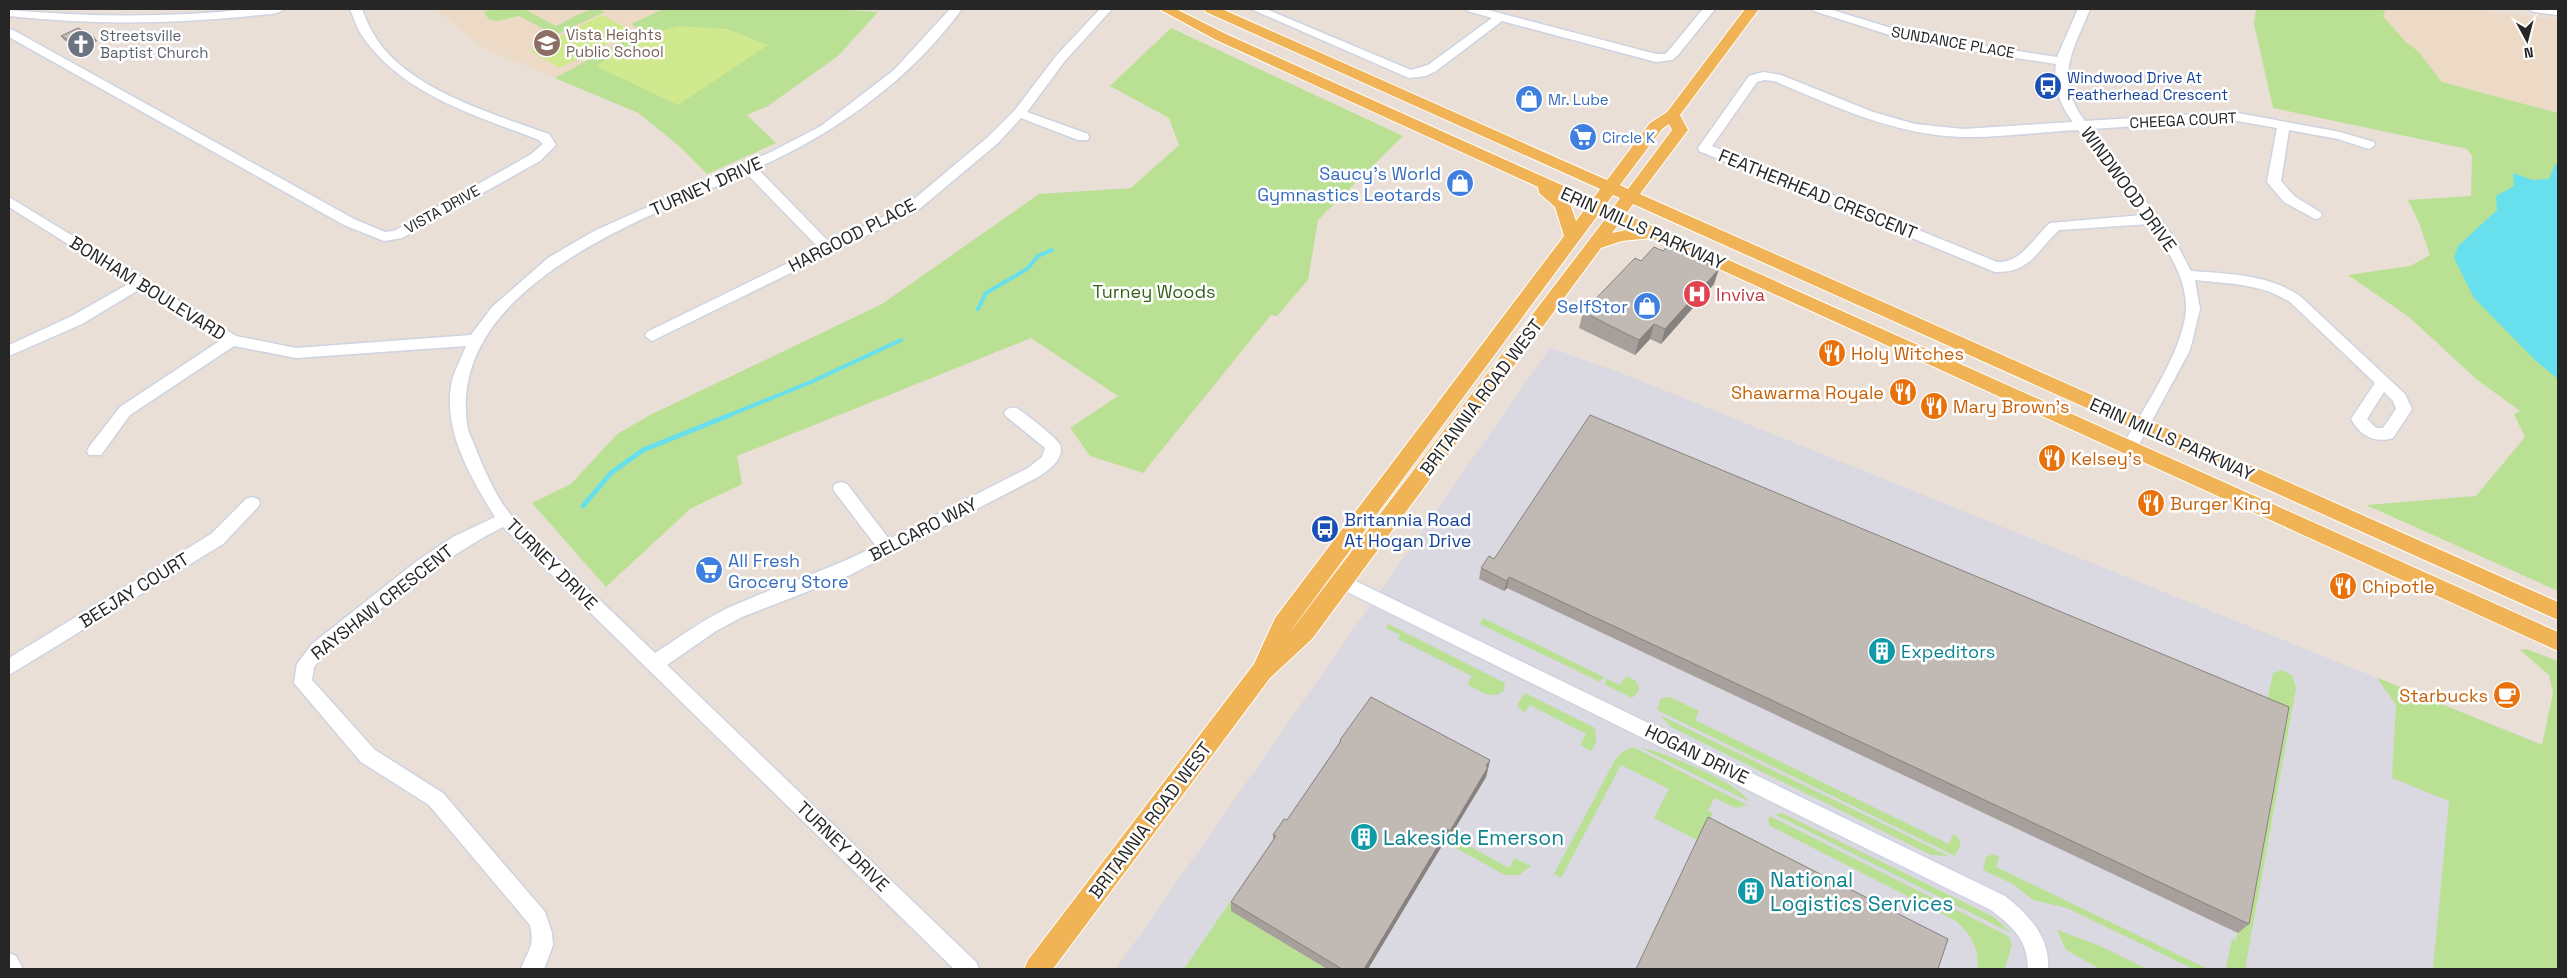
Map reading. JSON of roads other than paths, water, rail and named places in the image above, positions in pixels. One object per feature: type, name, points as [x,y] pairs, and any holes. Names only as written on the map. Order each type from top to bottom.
[{"type":"main road","name":"ERIN MILLS PARKWAY","points":[[1166,9],[1214,34],[2558,642]]},
{"type":"main road","name":"ERIN MILLS PARKWAY","points":[[1211,9],[2558,611]]},
{"type":"main road","name":"BRITANNIA ROAD WEST","points":[[1262,671],[1283,624],[1322,571],[1656,126],[1672,115],[1752,9]]},
{"type":"main road","name":"BRITANNIA ROAD WEST","points":[[1037,969],[1262,671],[1304,633],[1680,130],[1672,115]]},
{"type":"main road","points":[[1569,170],[1599,169],[1628,164]]},
{"type":"main road","points":[[1530,177],[1563,205],[1573,237]]},
{"type":"main road","points":[[1595,244],[1622,236],[1653,232]]},
{"type":"street","points":[[9,13],[49,18],[172,19],[278,9]]},
{"type":"street","name":"VISTA DRIVE","points":[[9,32],[349,222],[387,238],[397,235],[535,158],[550,144],[544,137],[445,98],[413,79],[389,60],[367,36],[356,9]]},
{"type":"street","name":"TURNEY DRIVE","points":[[956,9],[898,73],[825,129],[801,143],[599,234],[553,261],[519,289],[497,311],[475,340],[459,386],[459,424],[480,479],[505,519],[969,969]]},
{"type":"street","name":"HARGOOD PLACE","points":[[652,336],[827,248],[912,208],[993,140],[1019,113],[1060,59],[1106,9]]},
{"type":"street","points":[[1257,9],[1409,74],[1422,73],[1432,68],[1500,17]]},
{"type":"street","points":[[1472,9],[1656,58],[1668,57],[1674,52],[1708,9]]},
{"type":"street","name":"SUNDANCE PLACE","points":[[1818,9],[1912,38],[2061,61]]},
{"type":"street","name":"WINDWOOD DRIVE","points":[[2084,9],[2061,61],[2060,72],[2064,94],[2083,126],[2173,247],[2187,275],[2193,309],[2191,324],[2183,350],[2129,448]]},
{"type":"street","points":[[2534,9],[2558,12]]},
{"type":"street","name":"FEATHERHEAD CRESCENT","points":[[2083,126],[1963,133],[1924,131],[1886,120],[1777,78],[1763,76],[1753,79],[1704,148],[1995,267],[2007,269],[2021,263],[2055,226],[2152,219]]},
{"type":"street","points":[[1019,113],[1083,137]]},
{"type":"street","name":"CHEEGA COURT","points":[[2083,126],[2232,116],[2340,136],[2369,145]]},
{"type":"street","points":[[2284,125],[2274,182],[2289,199],[2315,215]]},
{"type":"street","points":[[748,167],[827,248]]},
{"type":"street","name":"BONHAM BOULEVARD","points":[[9,201],[232,340],[296,353],[475,340]]},
{"type":"street","points":[[2187,275],[2263,283],[2281,289],[2295,299],[2382,382]]},
{"type":"street","points":[[9,351],[77,320],[140,283]]},
{"type":"street","points":[[95,451],[125,411],[232,340]]},
{"type":"street","name":"BELCARO WAY","points":[[654,664],[710,626],[736,612],[844,570],[1034,472],[1048,462],[1054,453],[1053,446],[1012,412]]},
{"type":"street","points":[[841,488],[886,547]]},
{"type":"street","name":"BEEJAY COURT","points":[[9,667],[217,539],[252,503]]},
{"type":"street","name":"RAYSHAW CRESCENT","points":[[505,519],[459,542],[423,566],[318,649],[307,661],[302,672],[303,683],[368,756],[436,800],[538,919],[543,933],[543,950],[531,969]]},
{"type":"street","name":"HOGAN DRIVE","points":[[1322,571],[1998,903],[2022,922],[2032,938],[2038,955],[2038,969]]},
{"type":"street","points":[[9,963],[13,969]]},
{"type":"water","points":[[2555,164],[2558,165],[2558,379],[2536,361],[2474,298],[2454,258],[2458,246],[2497,210],[2496,196],[2514,186],[2513,173],[2533,180],[2549,179]]},
{"type":"waterway","points":[[978,309],[986,293],[1027,269],[1038,256],[1052,250]]},
{"type":"waterway","points":[[727,416],[811,382],[901,340]]},
{"type":"waterway","points":[[583,506],[611,473],[643,450],[730,415]]},
{"type":"place","name":"Vista Heights Public School","points":[[547,43]]},
{"type":"place","name":"Streetsville Baptist Church","points":[[81,44]]},
{"type":"place","name":"Windwood Drive At Featherhead Crescent","points":[[2048,86]]},
{"type":"place","name":"Mr. Lube","points":[[1529,99]]},
{"type":"place","name":"Circle K","points":[[1583,137]]},
{"type":"place","name":"Saucy's World Gymnastics Leotards","points":[[1460,183]]},
{"type":"place","name":"Inviva","points":[[1697,294]]},
{"type":"place","name":"SelfStor","points":[[1647,306]]},
{"type":"place","name":"Holy Witches","points":[[1832,353]]},
{"type":"place","name":"Shawarma Royale","points":[[1903,392]]},
{"type":"place","name":"Mary Brown's","points":[[1934,406]]},
{"type":"place","name":"Kelsey's","points":[[2052,458]]},
{"type":"place","name":"Burger King","points":[[2151,503]]},
{"type":"place","name":"Britannia Road At Hogan Drive","points":[[1325,529]]},
{"type":"place","name":"All Fresh Grocery Store","points":[[709,570]]},
{"type":"place","name":"Chipotle","points":[[2343,586]]},
{"type":"place","name":"Expeditors","points":[[1882,651]]},
{"type":"place","name":"Starbucks","points":[[2507,695]]},
{"type":"place","name":"Lakeside Emerson","points":[[1364,837]]},
{"type":"place","name":"National Logistics Services","points":[[1751,891]]},
{"type":"park label","name":"Turney Woods","points":[[1154,291]]}]
